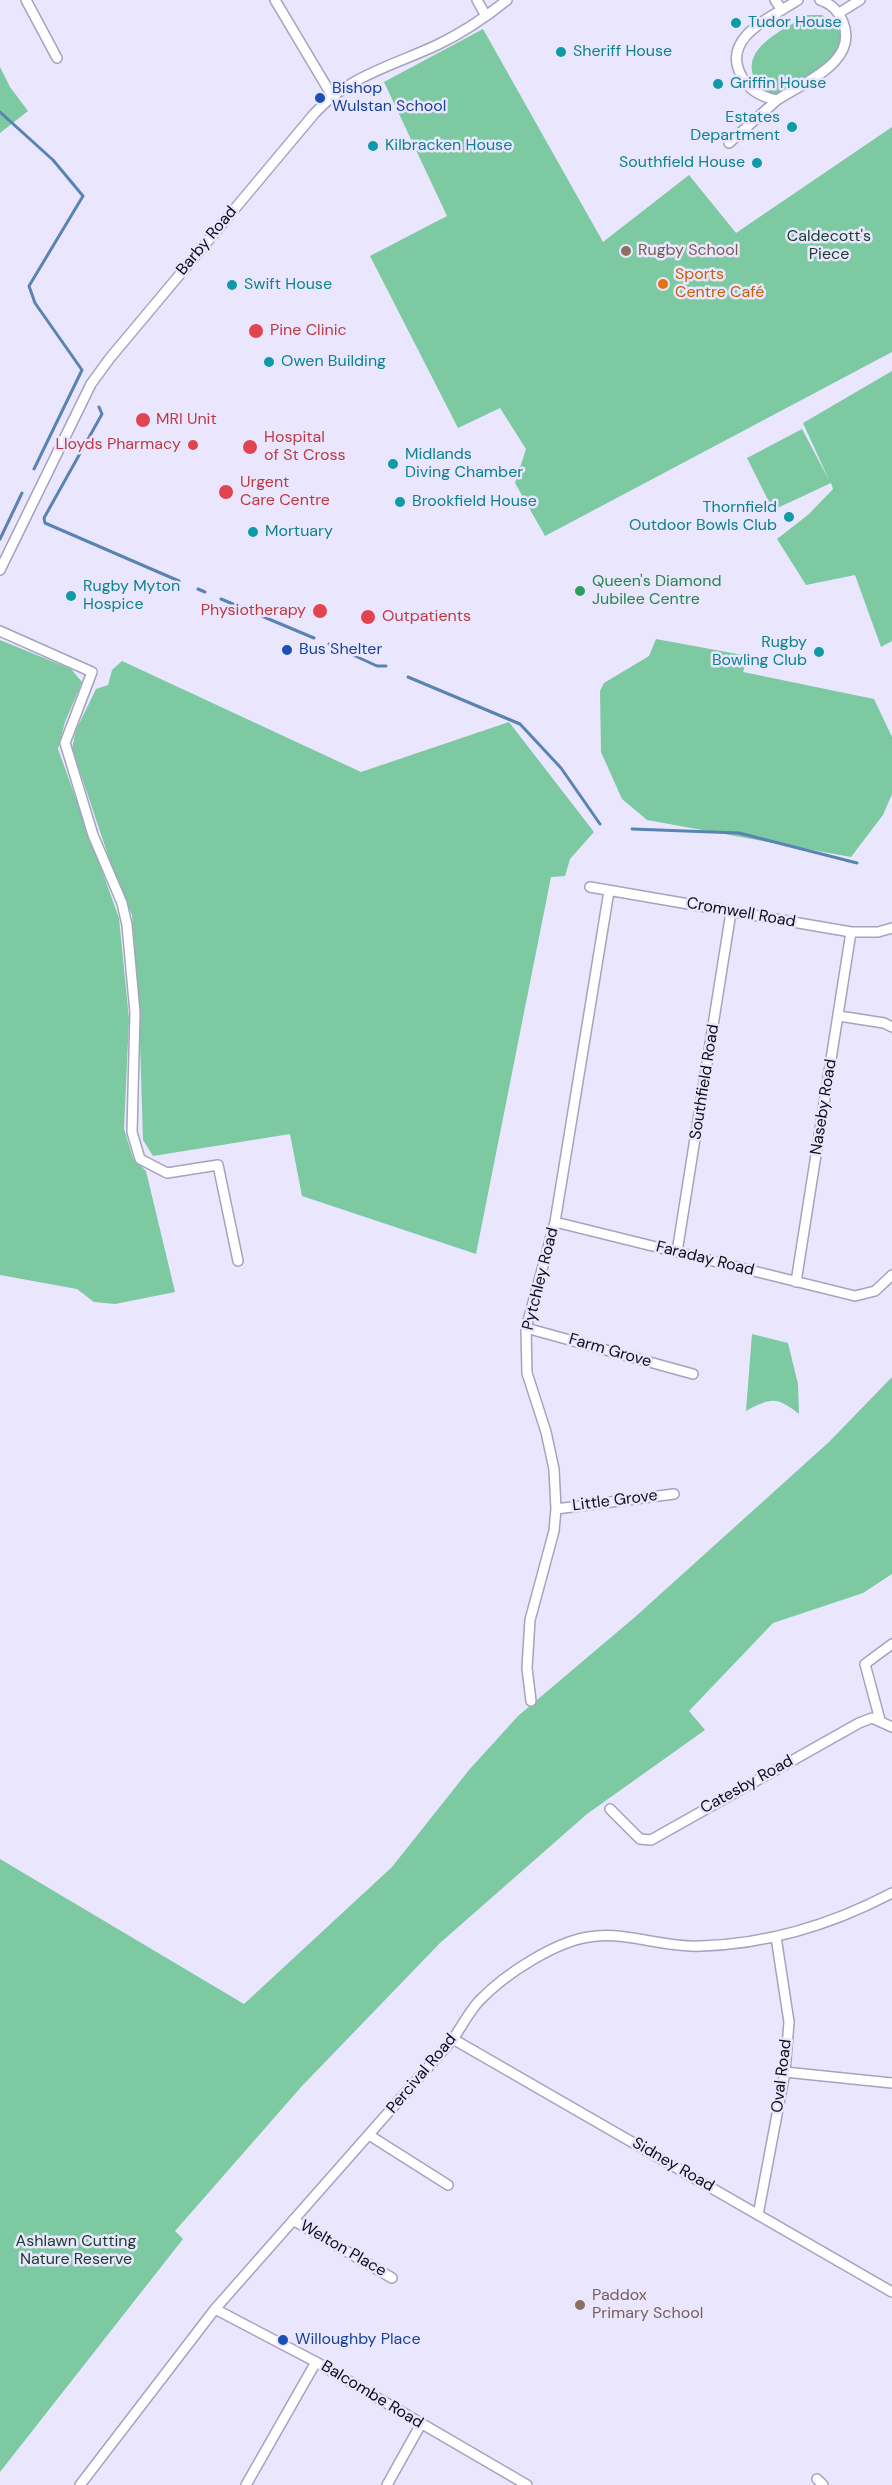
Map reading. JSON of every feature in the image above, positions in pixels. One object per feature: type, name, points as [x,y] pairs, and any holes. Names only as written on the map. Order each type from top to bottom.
[{"type":"street","points":[[26,0],[57,58]]},
{"type":"street","points":[[275,0],[331,94]]},
{"type":"street","points":[[477,0],[486,16]]},
{"type":"street","name":"Barby Road","points":[[0,570],[91,384],[183,269],[331,94],[351,82],[439,44],[486,16],[507,0]]},
{"type":"street","points":[[775,0],[782,10]]},
{"type":"street","points":[[777,100],[754,92],[743,80],[736,66],[735,50],[745,35],[798,0]]},
{"type":"street","points":[[729,143],[777,100],[837,61],[846,48],[845,28],[839,13],[820,0]]},
{"type":"street","points":[[839,13],[860,0]]},
{"type":"street","points":[[0,632],[92,672],[65,743],[93,835],[122,903],[127,925],[135,1013],[132,1132],[140,1159],[167,1173],[218,1165],[238,1261]]},
{"type":"street","name":"Cromwell Road","points":[[590,887],[851,932],[878,932],[892,928]]},
{"type":"street","name":"Pytchley Road","points":[[531,1701],[527,1668],[530,1620],[554,1531],[556,1509],[554,1469],[546,1432],[527,1373],[526,1328],[555,1222],[609,891]]},
{"type":"street","name":"Southfield Road","points":[[677,1252],[731,912]]},
{"type":"street","name":"Naseby Road","points":[[796,1282],[851,932]]},
{"type":"street","points":[[839,1016],[884,1023],[892,1027]]},
{"type":"street","name":"Faraday Road","points":[[555,1222],[855,1296],[874,1291],[892,1275]]},
{"type":"street","name":"Farm Grove","points":[[526,1328],[693,1374]]},
{"type":"street","name":"Little Grove","points":[[556,1509],[674,1494]]},
{"type":"street","points":[[892,1644],[865,1664],[880,1720],[892,1727]]},
{"type":"street","name":"Catesby Road","points":[[610,1809],[640,1839],[651,1840],[860,1723],[872,1718],[880,1720]]},
{"type":"street","name":"Percival Road","points":[[80,2485],[214,2309],[453,2039],[477,2004],[491,1990],[532,1960],[569,1943],[595,1936],[701,1946],[776,1937],[821,1924],[892,1893]]},
{"type":"street","name":"Oval Road","points":[[758,2215],[785,2072],[789,2022],[776,1937]]},
{"type":"street","name":"Sidney Road","points":[[453,2039],[892,2292]]},
{"type":"street","points":[[785,2072],[892,2083]]},
{"type":"street","points":[[369,2135],[448,2185]]},
{"type":"street","name":"Welton Place","points":[[293,2220],[392,2278]]},
{"type":"street","name":"Balcombe Road","points":[[214,2309],[316,2362],[527,2485]]},
{"type":"street","points":[[246,2485],[316,2362]]},
{"type":"street","points":[[387,2485],[421,2424]]},
{"type":"green space","points":[[807,15],[822,15],[835,25],[843,38],[845,52],[842,60],[831,71],[793,94],[777,97],[761,88],[757,83],[752,71],[753,60],[758,50],[766,42]]},
{"type":"green space","name":"Caldecott's Piece","points":[[483,29],[603,242],[689,175],[736,233],[892,127],[892,352],[545,536],[515,483],[526,449],[500,408],[458,428],[370,256],[447,216],[384,82]]},
{"type":"green space","points":[[0,67],[10,87],[28,111],[0,133]]},
{"type":"green space","points":[[892,371],[892,641],[881,647],[855,575],[806,585],[777,539],[809,514],[833,489],[831,483],[773,510],[747,458],[802,429],[829,480],[803,423]]},
{"type":"green space","points":[[656,639],[748,656],[743,672],[874,699],[892,737],[892,794],[883,815],[851,857],[647,820],[622,799],[601,752],[600,691],[604,683],[649,656]]},
{"type":"green space","points":[[0,640],[71,669],[82,682],[65,722],[58,749],[119,918],[129,1019],[124,1129],[133,1158],[146,1171],[175,1292],[115,1304],[94,1302],[77,1289],[0,1275]]},
{"type":"green space","points":[[122,661],[361,772],[509,722],[594,832],[570,859],[565,876],[551,877],[476,1254],[302,1196],[290,1134],[153,1156],[143,1140],[139,1010],[132,915],[114,873],[72,748],[76,730],[96,689],[108,685],[112,670]]},
{"type":"green space","points":[[752,1334],[788,1343],[798,1384],[799,1414],[785,1404],[773,1401],[762,1403],[746,1411]]},
{"type":"green space","name":"Ashlawn Cutting Nature Reserve","points":[[892,1377],[892,1574],[863,1593],[773,1623],[689,1711],[705,1730],[587,1814],[440,1943],[302,2086],[175,2231],[183,2239],[0,2472],[0,1859],[244,2004],[392,1867],[469,1770],[518,1716],[635,1617],[829,1442]]},
{"type":"waterway","points":[[0,112],[53,160],[83,196],[29,286],[35,303],[82,370],[34,469]]},
{"type":"waterway","points":[[99,407],[102,414],[44,518],[45,523],[179,581]]},
{"type":"waterway","points":[[0,539],[22,493]]},
{"type":"waterway","points":[[198,589],[205,592]]},
{"type":"waterway","points":[[221,599],[314,638]]},
{"type":"waterway","points":[[329,644],[377,666],[386,666]]},
{"type":"waterway","points":[[408,677],[520,724],[561,768],[600,824]]},
{"type":"waterway","points":[[632,829],[739,833],[857,863]]},
{"type":"place","name":"Tudor House","points":[[736,23]]},
{"type":"place","name":"Sheriff House","points":[[561,52]]},
{"type":"place","name":"Griffin House","points":[[718,84]]},
{"type":"place","name":"Bishop Wulstan School","points":[[320,98]]},
{"type":"place","name":"Estates Department","points":[[792,127]]},
{"type":"place","name":"Kilbracken House","points":[[373,146]]},
{"type":"place","name":"Southfield House","points":[[757,163]]},
{"type":"place","name":"Rugby School","points":[[626,251]]},
{"type":"place","name":"Sports Centre Café","points":[[663,284]]},
{"type":"place","name":"Swift House","points":[[232,285]]},
{"type":"place","name":"Pine Clinic","points":[[256,331]]},
{"type":"place","name":"Owen Building","points":[[269,362]]},
{"type":"place","name":"MRI Unit","points":[[143,420]]},
{"type":"place","name":"Lloyds Pharmacy","points":[[193,445]]},
{"type":"place","name":"Hospital of St Cross","points":[[250,447]]},
{"type":"place","name":"Midlands Diving Chamber","points":[[393,464]]},
{"type":"place","name":"Urgent Care Centre","points":[[226,492]]},
{"type":"place","name":"Brookfield House","points":[[400,502]]},
{"type":"place","name":"Thornfield Outdoor Bowls Club","points":[[789,517]]},
{"type":"place","name":"Mortuary","points":[[253,532]]},
{"type":"place","name":"Queen's Diamond Jubilee Centre","points":[[580,591]]},
{"type":"place","name":"Rugby Myton Hospice","points":[[71,596]]},
{"type":"place","name":"Physiotherapy","points":[[320,611]]},
{"type":"place","name":"Outpatients","points":[[368,617]]},
{"type":"place","name":"Bus Shelter","points":[[287,650]]},
{"type":"place","name":"Rugby Bowling Club","points":[[819,652]]},
{"type":"place","name":"Paddox Primary School","points":[[580,2305]]},
{"type":"place","name":"Willoughby Place","points":[[283,2340]]}]
